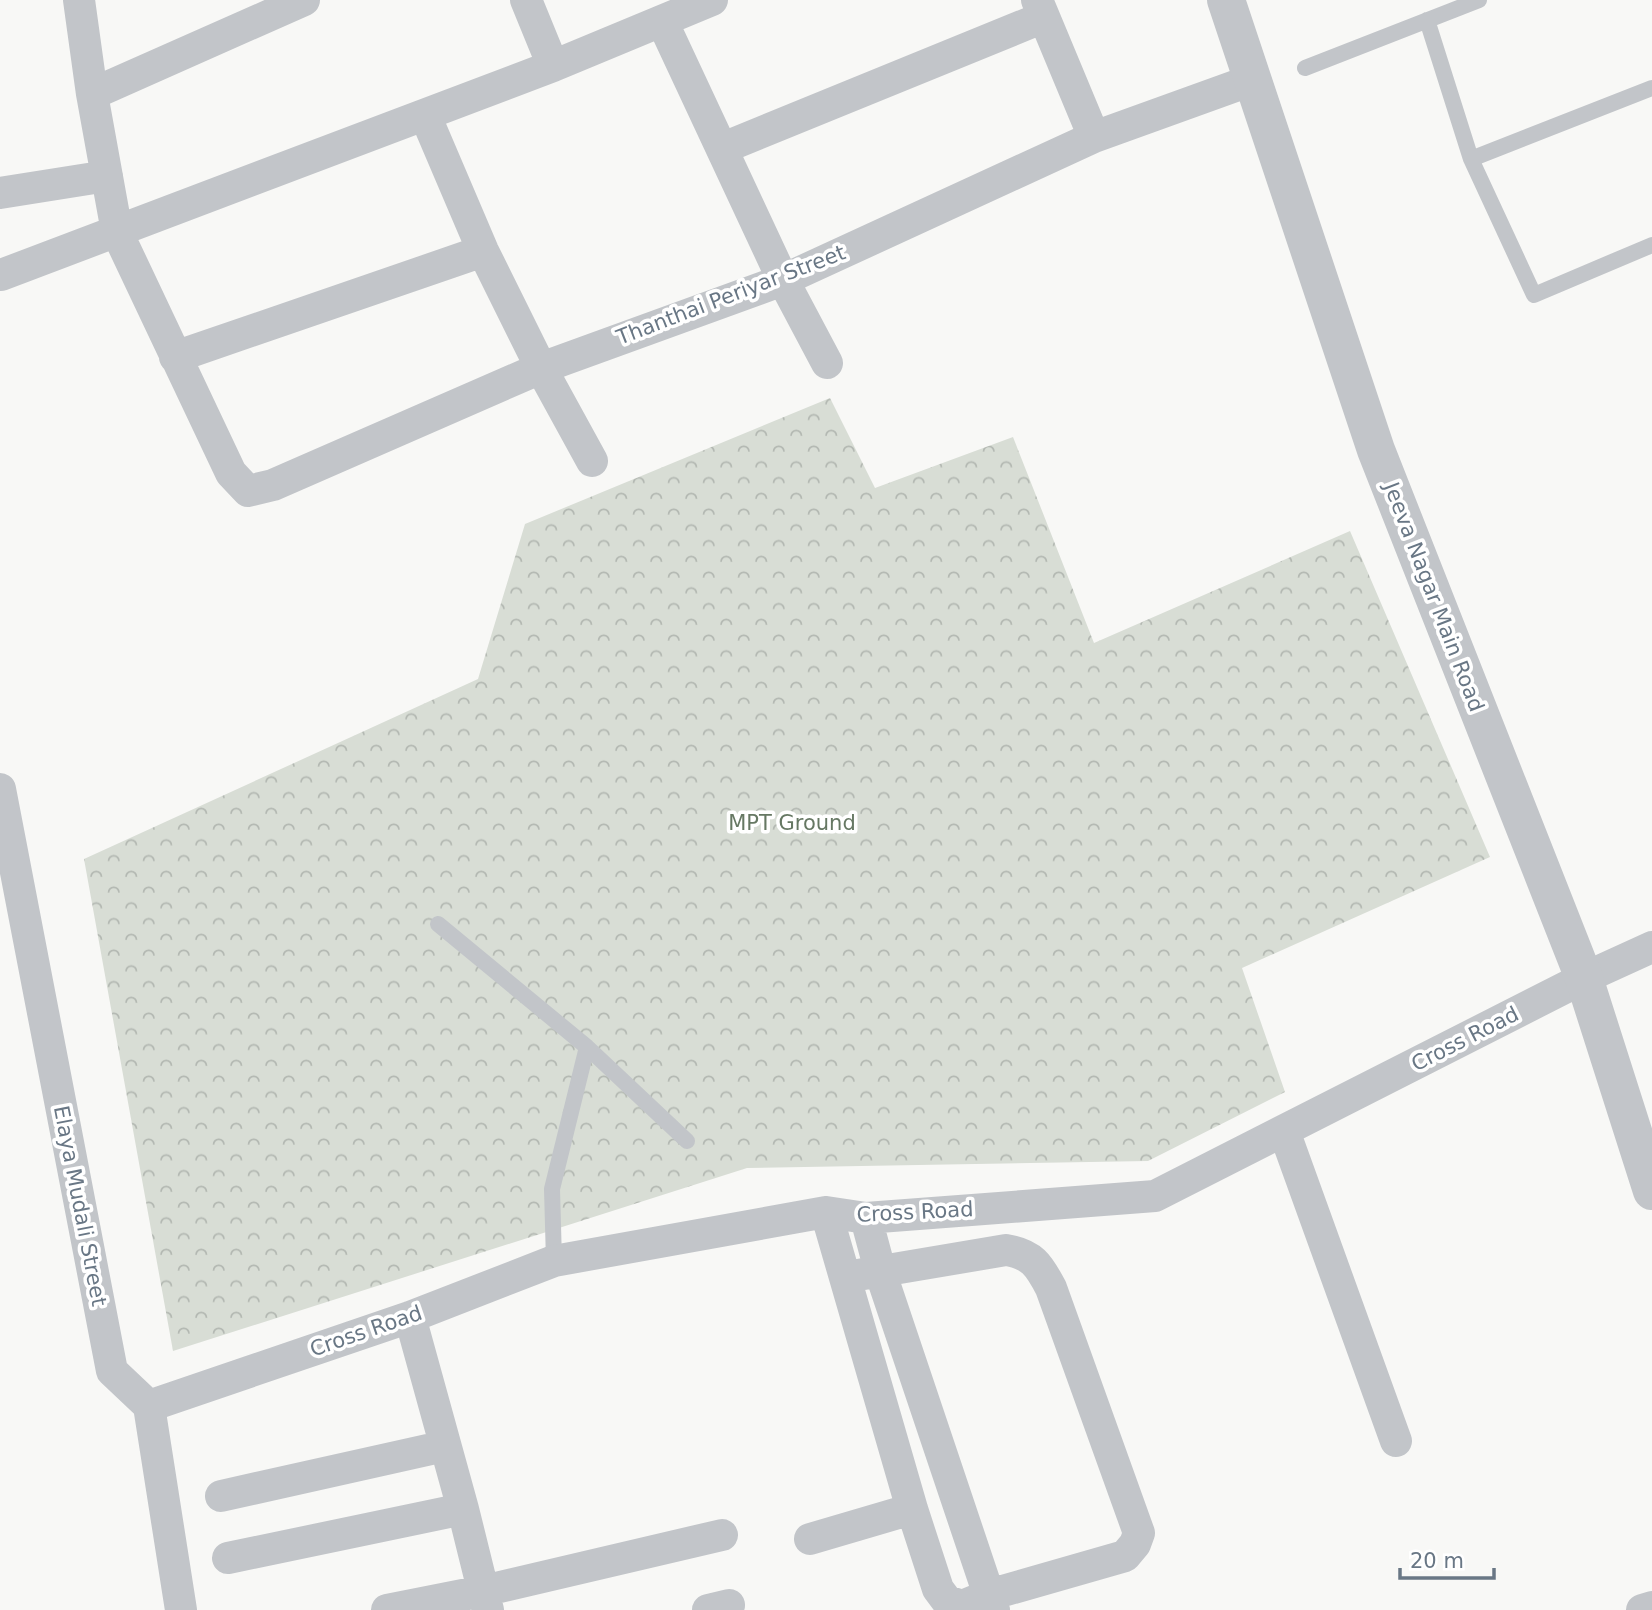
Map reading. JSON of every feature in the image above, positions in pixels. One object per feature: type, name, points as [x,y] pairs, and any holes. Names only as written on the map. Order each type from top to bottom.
[{"type":"street","points":[[79,0],[92,94],[117,232],[175,357],[483,251]]},
{"type":"street","points":[[92,94],[304,0]]},
{"type":"street","points":[[526,0],[553,66]]},
{"type":"street","points":[[1,275],[553,66],[712,0]]},
{"type":"street","name":"Jeeva Nagar Main Road","points":[[1226,0],[1376,450],[1584,978],[1652,1191]]},
{"type":"street","points":[[723,148],[1040,8],[1094,138]]},
{"type":"street","points":[[662,20],[783,280],[827,363]]},
{"type":"street","name":"Thanthai Periyar Street","points":[[175,357],[231,473],[248,491],[273,485],[541,368],[783,280],[1094,138],[1252,80]]},
{"type":"street","points":[[425,115],[483,251],[541,368],[593,461]]},
{"type":"street","points":[[0,193],[107,176]]},
{"type":"street","name":"Elaya Mudali Street","points":[[0,789],[112,1371],[149,1406]]},
{"type":"street","name":"Cross Road","points":[[149,1406],[410,1317],[554,1261],[826,1212],[866,1218],[1155,1196],[1584,978],[1652,947]]},
{"type":"street","points":[[1284,1131],[1396,1441]]},
{"type":"street","points":[[826,1212],[912,1509],[938,1589],[947,1601],[962,1606],[992,1602],[1125,1556],[1135,1544],[1139,1533],[1051,1287],[1039,1266],[1022,1252],[1006,1250],[846,1277]]},
{"type":"street","points":[[866,1218],[880,1273],[992,1602]]},
{"type":"street","points":[[410,1317],[463,1509],[485,1601]]},
{"type":"street","points":[[149,1406],[181,1610]]},
{"type":"street","points":[[221,1496],[445,1446]]},
{"type":"street","points":[[228,1558],[463,1509]]},
{"type":"street","points":[[810,1539],[912,1509]]},
{"type":"street","points":[[387,1610],[485,1601],[722,1535]]},
{"type":"street","points":[[1642,1610],[1652,1607]]},
{"type":"lane","points":[[1305,68],[1479,0]]},
{"type":"lane","points":[[1427,20],[1471,159],[1534,295],[1652,245]]},
{"type":"lane","points":[[1471,159],[1652,88]]},
{"type":"lane","points":[[438,924],[587,1047],[687,1141]]},
{"type":"lane","points":[[554,1261],[552,1189],[587,1047]]},
{"type":"green space","name":"MPT Ground","points":[[830,398],[875,488],[1013,437],[1094,643],[1350,531],[1490,857],[1242,968],[1285,1092],[1148,1161],[747,1168],[173,1351],[84,859],[478,679],[525,524]]}]
